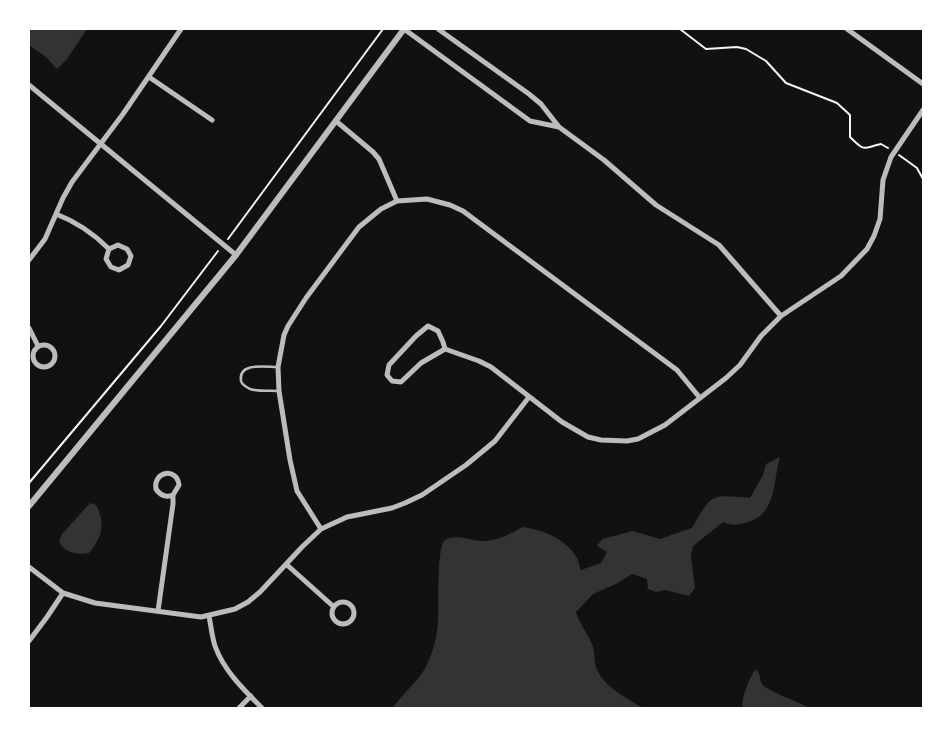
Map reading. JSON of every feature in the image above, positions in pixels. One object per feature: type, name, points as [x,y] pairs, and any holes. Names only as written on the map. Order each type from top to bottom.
[{"type":"street","points":[[29,260],[45,239],[72,182],[182,29]]},
{"type":"street","points":[[29,506],[236,255],[404,29],[530,121],[559,127]]},
{"type":"street","points":[[438,29],[529,94],[545,108],[559,127],[604,160],[656,204],[719,245],[780,316]]},
{"type":"street","points":[[847,29],[923,84]]},
{"type":"street","points":[[149,77],[212,120]]},
{"type":"street","points":[[29,85],[236,255]]},
{"type":"street","points":[[445,349],[444,342],[438,331],[428,326],[389,365],[387,375],[392,381],[401,382],[421,363],[445,349],[479,361],[491,368],[574,430],[588,437],[615,442],[638,439],[647,435],[665,425],[726,378],[740,365],[761,336],[780,316],[841,276],[867,249],[880,219],[881,190],[891,156],[923,110]]},
{"type":"street","points":[[336,121],[379,159],[397,201]]},
{"type":"street","points":[[320,529],[297,491],[292,475],[279,391],[278,367],[284,335],[306,298],[359,227],[381,209],[397,201],[426,199],[450,205],[463,211],[677,370],[700,398]]},
{"type":"street","points":[[56,214],[81,225],[109,249]]},
{"type":"street","points":[[118,245],[127,249],[130,256],[128,265],[119,270],[110,267],[106,259],[109,249],[118,245]]},
{"type":"street","points":[[29,328],[38,346]]},
{"type":"street","points":[[48,345],[53,349],[54,359],[48,366],[40,366],[34,360],[33,352],[38,346],[48,345]]},
{"type":"street","points":[[29,567],[62,593],[80,600],[103,605],[188,616],[209,616],[235,609],[248,602],[260,592],[320,529],[347,517],[392,508],[405,503],[444,481],[495,441],[529,397]]},
{"type":"street","points":[[158,611],[173,496],[179,486],[178,478],[169,473],[162,474],[156,480],[156,489],[166,496],[173,496]]},
{"type":"street","points":[[286,564],[334,607]]},
{"type":"street","points":[[29,641],[62,593]]},
{"type":"street","points":[[340,602],[349,603],[354,611],[352,620],[344,624],[336,622],[332,614],[334,607],[340,602]]},
{"type":"street","points":[[209,616],[212,638],[220,658],[227,669],[262,708]]},
{"type":"street","points":[[238,708],[251,696]]},
{"type":"lane","points":[[278,367],[250,367],[246,369],[241,378],[243,385],[249,389],[279,391]]},
{"type":"path","points":[[228,239],[384,29]]},
{"type":"path","points":[[680,29],[706,49],[742,48],[760,56],[786,83],[837,103],[847,111],[851,120],[850,137],[861,148],[868,149],[881,144],[890,149]]},
{"type":"path","points":[[899,155],[917,168],[923,179]]},
{"type":"path","points":[[29,483],[161,326],[218,251]]},
{"type":"shaded area","points":[[29,29],[87,29],[67,59],[57,69],[46,57],[29,45]]},
{"type":"shaded area","points":[[780,457],[772,495],[764,512],[757,518],[744,523],[733,525],[723,522],[693,546],[691,556],[695,588],[689,596],[665,590],[656,592],[648,589],[647,579],[632,574],[616,584],[593,594],[576,612],[592,644],[599,674],[616,691],[643,708],[392,708],[420,676],[427,665],[432,651],[438,623],[440,554],[445,540],[459,537],[488,541],[503,537],[522,527],[529,528],[553,536],[567,545],[577,558],[581,570],[601,563],[607,552],[597,546],[602,539],[633,531],[660,539],[692,528],[704,508],[714,498],[727,496],[750,498],[763,475],[766,464]]},
{"type":"shaded area","points":[[90,503],[96,505],[101,518],[100,536],[89,553],[80,554],[68,551],[59,541],[62,534]]},
{"type":"shaded area","points":[[756,669],[765,687],[809,708],[743,708],[742,704],[746,688]]}]
